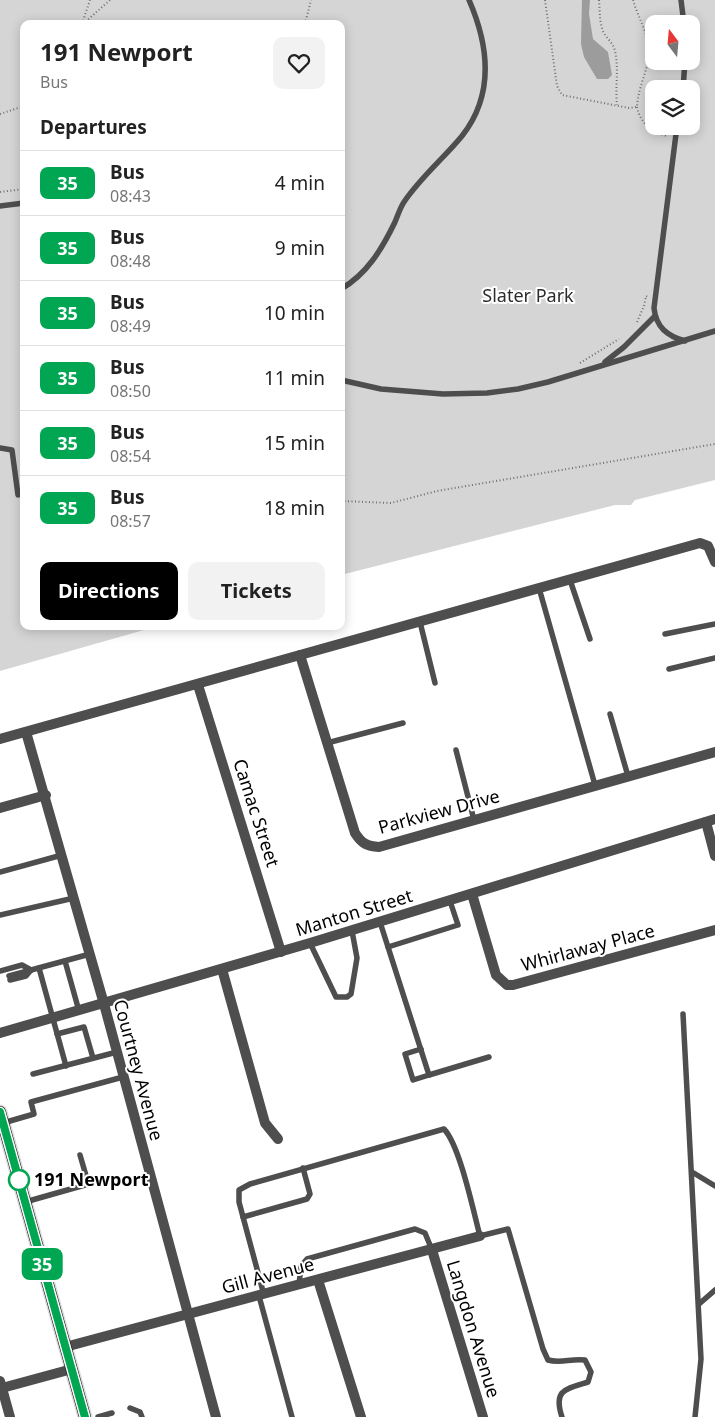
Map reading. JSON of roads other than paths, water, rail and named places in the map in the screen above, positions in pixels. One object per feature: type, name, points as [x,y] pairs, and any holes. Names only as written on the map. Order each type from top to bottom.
[{"type":"main road","points":[[2,1117],[85,1417]]},
{"type":"street","points":[[0,738],[198,685],[700,543],[712,547],[715,562]]},
{"type":"street","name":"Parkview Drive","points":[[300,655],[355,833],[361,843],[379,847],[715,752]]},
{"type":"street","name":"Camac Street","points":[[198,685],[281,952]]},
{"type":"street","name":"Courtney Avenue","points":[[26,732],[46,795],[104,1004],[216,1417]]},
{"type":"street","points":[[0,808],[46,795]]},
{"type":"street","points":[[710,820],[715,856]]},
{"type":"street","name":"Manton Street","points":[[0,1033],[352,931],[710,820]]},
{"type":"street","name":"Whirlaway Place","points":[[472,894],[496,975],[507,985],[513,985],[715,930]]},
{"type":"street","points":[[222,969],[264,1123],[278,1139]]},
{"type":"street","name":"Gill Avenue","points":[[65,1347],[480,1236]]},
{"type":"street","name":"Langdon Avenue","points":[[432,1250],[482,1417]]},
{"type":"street","points":[[318,1280],[361,1417]]},
{"type":"street","points":[[10,1417],[1,1384],[72,1369]]},
{"type":"lane","points":[[345,286],[358,278],[370,266],[403,204],[414,188],[461,136],[474,117],[483,94],[486,52],[483,34],[469,0]]},
{"type":"lane","points":[[681,0],[683,15]]},
{"type":"lane","points":[[676,135],[654,299],[654,316],[664,332],[686,341]]},
{"type":"lane","points":[[0,206],[20,204]]},
{"type":"lane","points":[[603,364],[624,347],[654,316]]},
{"type":"lane","points":[[345,381],[366,386],[419,392],[487,393],[548,382],[715,332]]},
{"type":"lane","points":[[0,448],[12,450],[18,495]]},
{"type":"lane","points":[[570,580],[590,639]]},
{"type":"lane","points":[[539,588],[595,785]]},
{"type":"lane","points":[[420,622],[435,683]]},
{"type":"lane","points":[[665,634],[715,624]]},
{"type":"lane","points":[[669,669],[715,658]]},
{"type":"lane","points":[[610,714],[628,776]]},
{"type":"lane","points":[[327,743],[403,723]]},
{"type":"lane","points":[[456,750],[474,820]]},
{"type":"lane","points":[[0,872],[62,855]]},
{"type":"lane","points":[[0,915],[74,898]]},
{"type":"lane","points":[[388,947],[458,925],[450,901]]},
{"type":"lane","points":[[380,922],[429,1075]]},
{"type":"lane","points":[[310,943],[331,990],[336,997],[347,997],[351,994],[357,958],[352,931]]},
{"type":"lane","points":[[10,978],[31,970],[90,954]]},
{"type":"lane","points":[[65,961],[79,1010]]},
{"type":"lane","points":[[0,971],[22,965],[31,970]]},
{"type":"lane","points":[[39,968],[66,1066]]},
{"type":"lane","points":[[683,1014],[701,1359],[695,1417]]},
{"type":"lane","points":[[57,1034],[84,1027],[93,1058]]},
{"type":"lane","points":[[421,1049],[405,1054],[413,1080],[489,1057]]},
{"type":"lane","points":[[33,1074],[117,1052]]},
{"type":"lane","points":[[2,1117],[34,1114],[31,1102],[123,1077]]},
{"type":"lane","points":[[292,1417],[238,1190],[250,1184],[303,1168],[444,1129],[450,1135],[480,1236],[508,1229],[542,1349],[548,1360],[558,1363],[575,1358],[585,1360],[591,1372],[588,1382],[566,1389],[560,1394],[558,1404],[562,1417]]},
{"type":"lane","points":[[25,1202],[85,1185],[87,1179],[80,1155]]},
{"type":"lane","points":[[244,1217],[307,1199],[310,1194],[303,1168]]},
{"type":"lane","points":[[692,1172],[715,1186]]},
{"type":"lane","points":[[299,1285],[301,1266],[308,1259],[415,1229],[425,1233],[432,1250]]},
{"type":"lane","points":[[699,1304],[715,1290]]},
{"type":"lane","points":[[130,1408],[140,1412],[142,1417]]},
{"type":"lane","points":[[98,1417],[112,1413]]},
{"type":"place","name":"191 Newport","points":[[19,1180]]},
{"type":"park label","name":"Slater Park","points":[[528,296]]}]
